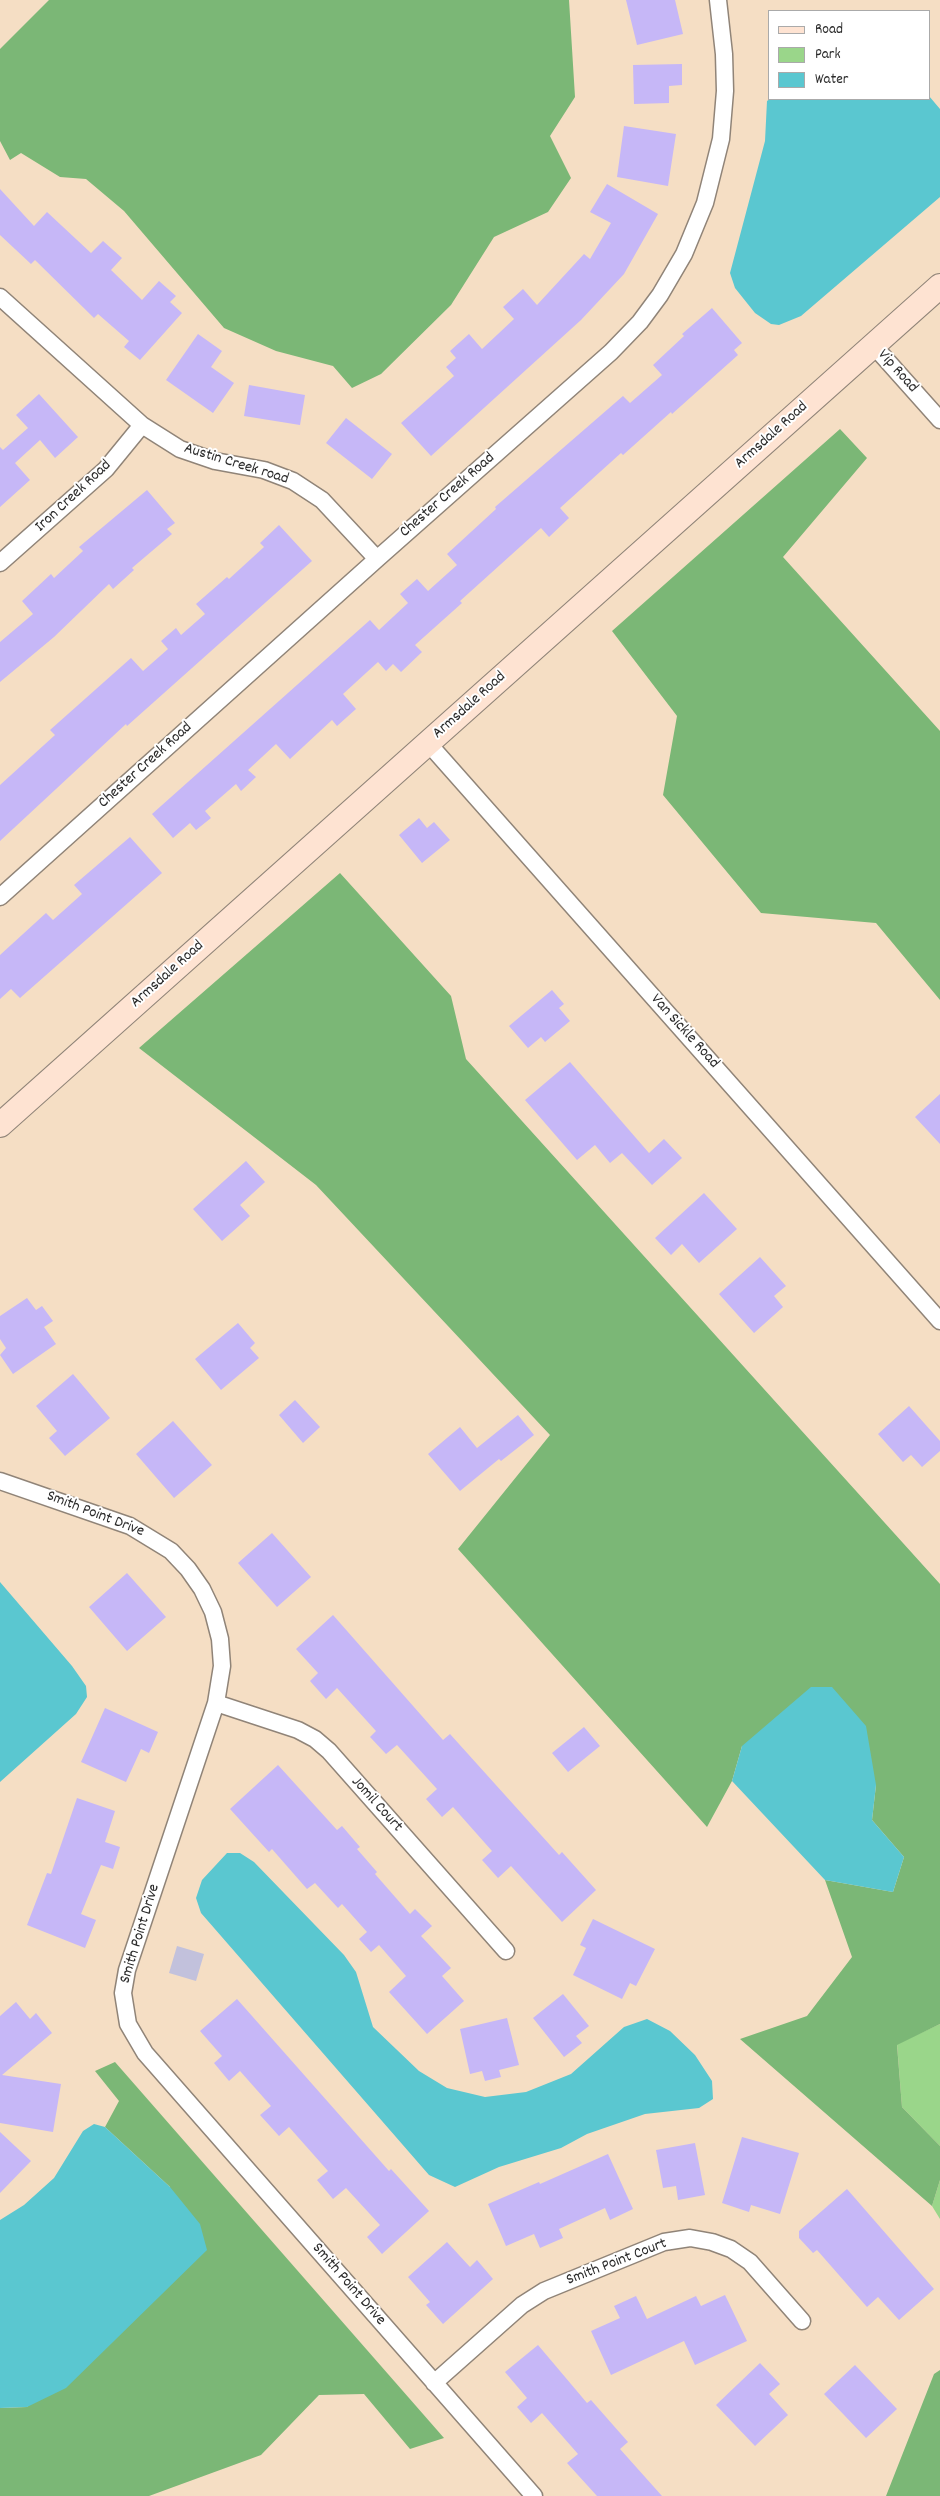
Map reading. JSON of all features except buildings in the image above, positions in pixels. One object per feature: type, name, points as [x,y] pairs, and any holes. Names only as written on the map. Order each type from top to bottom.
[{"type":"street","name":"Chester Creek Road","points":[[0,897],[611,352],[640,322],[660,295],[684,254],[705,203],[721,139],[725,91],[724,54],[718,0]]},
{"type":"street","name":"Armsdale Road","points":[[0,1125],[940,286]]},
{"type":"street","name":"Austin Creek road","points":[[0,297],[142,425],[180,449],[215,461],[264,470],[293,481],[322,500],[377,559]]},
{"type":"street","name":"Vip Road","points":[[874,346],[940,420]]},
{"type":"street","name":"Iron Creek Road","points":[[0,564],[106,469],[142,425]]},
{"type":"street","name":"Van Sickle Road","points":[[428,743],[940,1321]]},
{"type":"street","name":"Smith Point Drive","points":[[0,1481],[130,1526],[171,1551],[188,1569],[213,1612],[220,1639],[222,1666],[216,1702],[127,1970],[123,1994],[128,2024],[145,2053],[534,2496]]},
{"type":"street","name":"Jomil Court","points":[[216,1702],[298,1730],[329,1751],[506,1951]]},
{"type":"street","name":"Smith Point Court","points":[[434,2383],[522,2305],[544,2291],[664,2242],[690,2238],[712,2242],[731,2249],[750,2262],[802,2321]]},
{"type":"shaded area","points":[[177,1946],[204,1954],[196,1981],[169,1973]]},
{"type":"green space","points":[[49,0],[569,0],[575,97],[550,136],[571,178],[548,212],[494,237],[451,305],[381,374],[352,388],[333,366],[276,351],[224,328],[124,211],[86,179],[60,177],[21,153],[10,160],[0,141],[0,49]]},
{"type":"green space","points":[[840,429],[867,458],[783,557],[940,731],[940,1000],[876,923],[761,913],[663,795],[677,716],[612,631]]},
{"type":"green space","points":[[340,873],[451,996],[466,1059],[940,1584],[940,2024],[897,2045],[902,2107],[940,2146],[940,2180],[932,2206],[740,2039],[807,2016],[852,1957],[825,1880],[893,1892],[904,1857],[872,1820],[876,1785],[742,1746],[732,1781],[707,1827],[458,1549],[550,1435],[316,1185],[139,1048]]},
{"type":"green space","points":[[940,2024],[940,2146],[902,2107],[897,2044]]},
{"type":"green space","points":[[115,2062],[444,2438],[410,2449],[364,2394],[319,2395],[261,2455],[149,2496],[0,2496],[0,2408],[27,2407],[170,2187],[105,2127],[119,2101],[95,2071]]},
{"type":"green space","points":[[940,2180],[940,2219],[932,2206]]},
{"type":"green space","points":[[940,2370],[940,2496],[886,2496],[934,2374]]},
{"type":"water","points":[[930,97],[940,109],[940,197],[801,316],[779,325],[771,324],[755,313],[735,288],[730,273],[765,141],[767,101],[930,100]]},
{"type":"water","points":[[0,1582],[72,1666],[86,1686],[87,1697],[76,1714],[0,1782]]},
{"type":"water","points":[[811,1687],[832,1687],[866,1726],[876,1785],[872,1820],[904,1857],[893,1892],[825,1880],[732,1781],[742,1746]]},
{"type":"water","points":[[227,1853],[240,1853],[254,1862],[344,1955],[356,1972],[373,2027],[419,2071],[447,2088],[485,2097],[526,2092],[571,2074],[624,2027],[647,2019],[670,2031],[695,2055],[712,2081],[713,2099],[699,2108],[645,2114],[587,2134],[561,2148],[499,2167],[455,2187],[429,2175],[201,1913],[196,1898],[202,1880]]},
{"type":"water","points":[[94,2124],[105,2127],[170,2187],[200,2224],[207,2250],[66,2388],[27,2407],[0,2408],[0,2220],[24,2205],[54,2178],[83,2131]]}]
